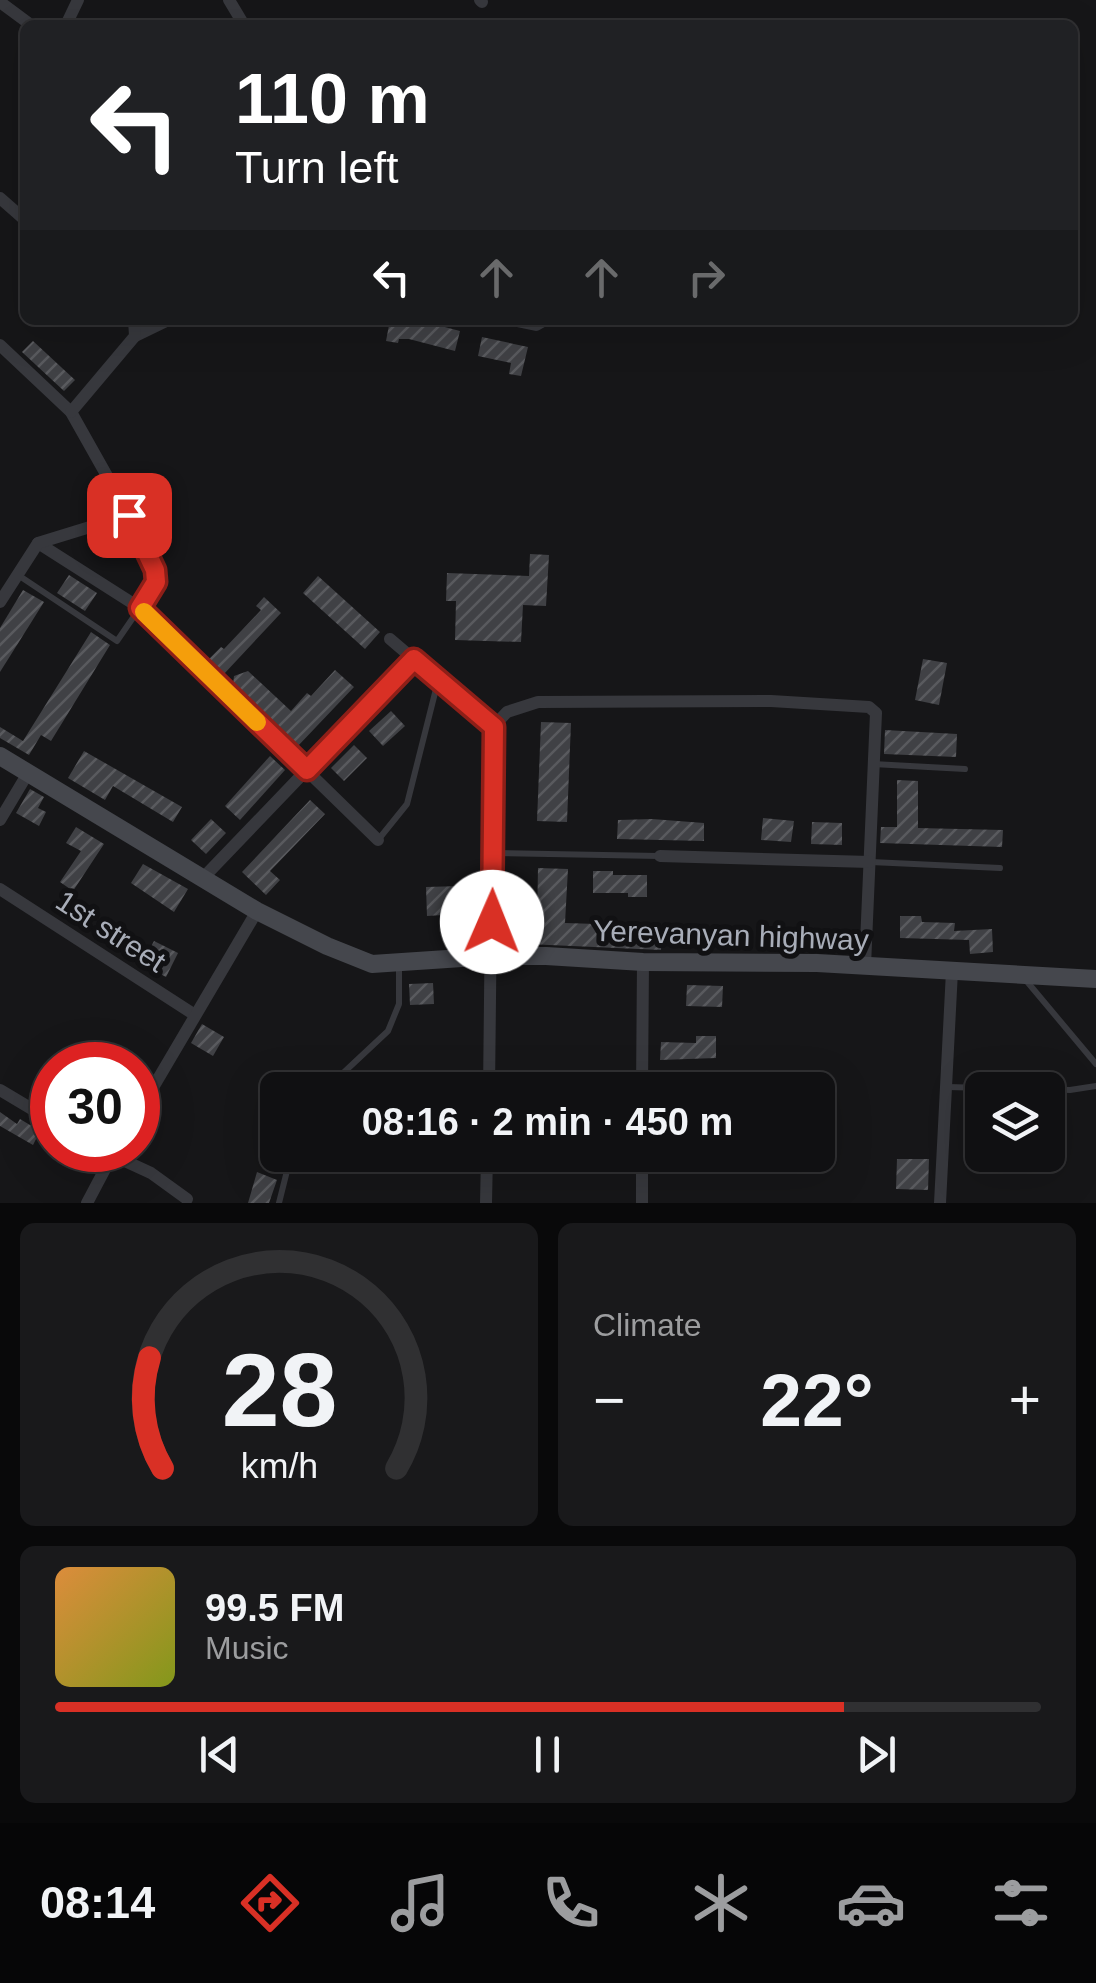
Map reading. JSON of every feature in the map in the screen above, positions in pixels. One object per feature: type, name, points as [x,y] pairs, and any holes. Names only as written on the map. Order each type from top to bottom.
[{"type":"main road","name":"Yerevanyan highway","points":[[0,756],[257,911],[372,964],[492,956],[865,966],[1096,980]]},
{"type":"street","points":[[0,2],[24,20]]},
{"type":"street","points":[[0,198],[20,216]]},
{"type":"street","points":[[134,325],[135,336]]},
{"type":"street","points":[[71,412],[135,336],[158,325]]},
{"type":"street","points":[[0,345],[71,412],[129,515],[155,570],[156,582],[140,608]]},
{"type":"street","points":[[0,602],[38,543],[129,515]]},
{"type":"street","points":[[38,543],[140,608],[378,840]]},
{"type":"street","points":[[0,573],[15,578]]},
{"type":"street","points":[[390,639],[494,727]]},
{"type":"street","points":[[203,878],[414,659]]},
{"type":"street","points":[[489,1072],[494,727],[506,712],[538,702],[770,701],[862,705],[876,713],[865,966]]},
{"type":"street","points":[[0,820],[28,773]]},
{"type":"street","points":[[660,856],[870,862]]},
{"type":"street","name":"1st street","points":[[0,889],[195,1016]]},
{"type":"street","points":[[160,1076],[257,911]]},
{"type":"street","points":[[642,962],[642,1072]]},
{"type":"street","points":[[940,1203],[952,971]]},
{"type":"street","points":[[0,1090],[30,1108]]},
{"type":"street","points":[[87,1203],[100,1172]]},
{"type":"street","points":[[149,1172],[188,1199]]},
{"type":"street","points":[[486,1203],[487,1172]]},
{"type":"street","points":[[642,1172],[642,1203]]},
{"type":"lane","points":[[15,578],[117,641],[140,608]]},
{"type":"lane","points":[[378,840],[408,804],[438,680]]},
{"type":"lane","points":[[873,764],[965,768]]},
{"type":"lane","points":[[493,853],[660,856]]},
{"type":"lane","points":[[870,862],[1000,868]]},
{"type":"lane","points":[[344,1072],[388,1031],[399,1004],[398,962]]},
{"type":"lane","points":[[1023,977],[1096,1064]]},
{"type":"lane","points":[[946,1087],[1070,1090],[1096,1086]]},
{"type":"lane","points":[[278,1203],[286,1172]]},
{"type":"building","points":[[389,325],[437,325],[460,331],[455,351],[409,339],[399,339],[398,343],[386,341]]},
{"type":"building","points":[[482,337],[528,347],[521,376],[509,374],[511,363],[478,356]]},
{"type":"building","points":[[33,341],[75,380],[64,391],[22,352]]},
{"type":"building","points":[[530,554],[549,555],[546,606],[523,605],[521,642],[455,640],[456,601],[446,601],[447,573],[529,576]]},
{"type":"building","points":[[69,575],[97,593],[85,611],[57,593]]},
{"type":"building","points":[[318,576],[380,632],[365,649],[303,593]]},
{"type":"building","points":[[23,590],[44,602],[0,672],[0,628]]},
{"type":"building","points":[[264,597],[281,613],[223,675],[208,660],[261,610],[256,606]]},
{"type":"building","points":[[91,632],[110,645],[51,741],[41,735],[29,755],[0,738],[0,727],[23,741]]},
{"type":"building","points":[[923,659],[947,663],[939,705],[915,700]]},
{"type":"building","points":[[335,670],[354,687],[297,747],[233,684],[234,676],[248,671],[291,711]]},
{"type":"building","points":[[391,711],[405,726],[383,746],[369,731]]},
{"type":"building","points":[[541,722],[571,723],[567,822],[537,821]]},
{"type":"building","points":[[885,730],[957,734],[956,757],[884,754]]},
{"type":"building","points":[[354,745],[367,758],[344,781],[331,768]]},
{"type":"building","points":[[84,751],[182,807],[173,822],[113,786],[105,800],[68,778]]},
{"type":"building","points":[[270,756],[285,770],[240,820],[225,806]]},
{"type":"building","points":[[897,780],[918,781],[918,828],[1003,830],[1002,847],[880,843],[881,827],[897,827]]},
{"type":"building","points":[[30,789],[44,797],[38,808],[46,812],[39,826],[16,813]]},
{"type":"building","points":[[310,800],[325,814],[270,871],[280,880],[266,895],[242,872]]},
{"type":"building","points":[[763,818],[794,821],[791,842],[761,840]]},
{"type":"building","points":[[211,819],[226,833],[206,854],[191,840]]},
{"type":"building","points":[[618,820],[704,823],[704,841],[617,839]]},
{"type":"building","points":[[812,822],[842,823],[842,845],[811,844]]},
{"type":"building","points":[[76,827],[104,844],[73,891],[60,882],[81,851],[66,843]]},
{"type":"building","points":[[143,864],[188,889],[174,912],[131,883]]},
{"type":"building","points":[[538,868],[568,869],[565,923],[662,926],[661,950],[527,944],[527,922],[537,922]]},
{"type":"building","points":[[593,871],[647,875],[647,897],[593,893]]},
{"type":"building","points":[[460,886],[460,914],[427,916],[426,887]]},
{"type":"building","points":[[900,916],[921,916],[922,922],[955,923],[954,931],[992,929],[993,952],[970,954],[969,940],[900,938]]},
{"type":"building","points":[[154,941],[178,953],[166,977],[142,964]]},
{"type":"building","points":[[433,983],[434,1004],[410,1005],[409,984]]},
{"type":"building","points":[[687,985],[723,986],[722,1007],[686,1006]]},
{"type":"building","points":[[202,1024],[224,1037],[213,1056],[191,1043]]},
{"type":"building","points":[[696,1036],[716,1036],[716,1058],[660,1060],[661,1042],[696,1043]]},
{"type":"building","points":[[0,1112],[17,1124],[20,1119],[30,1125],[30,1143],[0,1126]]},
{"type":"building","points":[[897,1159],[929,1159],[928,1190],[896,1189]]},
{"type":"building","points":[[257,1172],[277,1180],[269,1203],[248,1203]]},
{"type":"slow traffic","points":[[144,612],[257,722]]},
{"type":"route","points":[[129,515],[155,570],[156,582],[140,608],[307,770],[414,659],[494,727],[492,922]]}]
